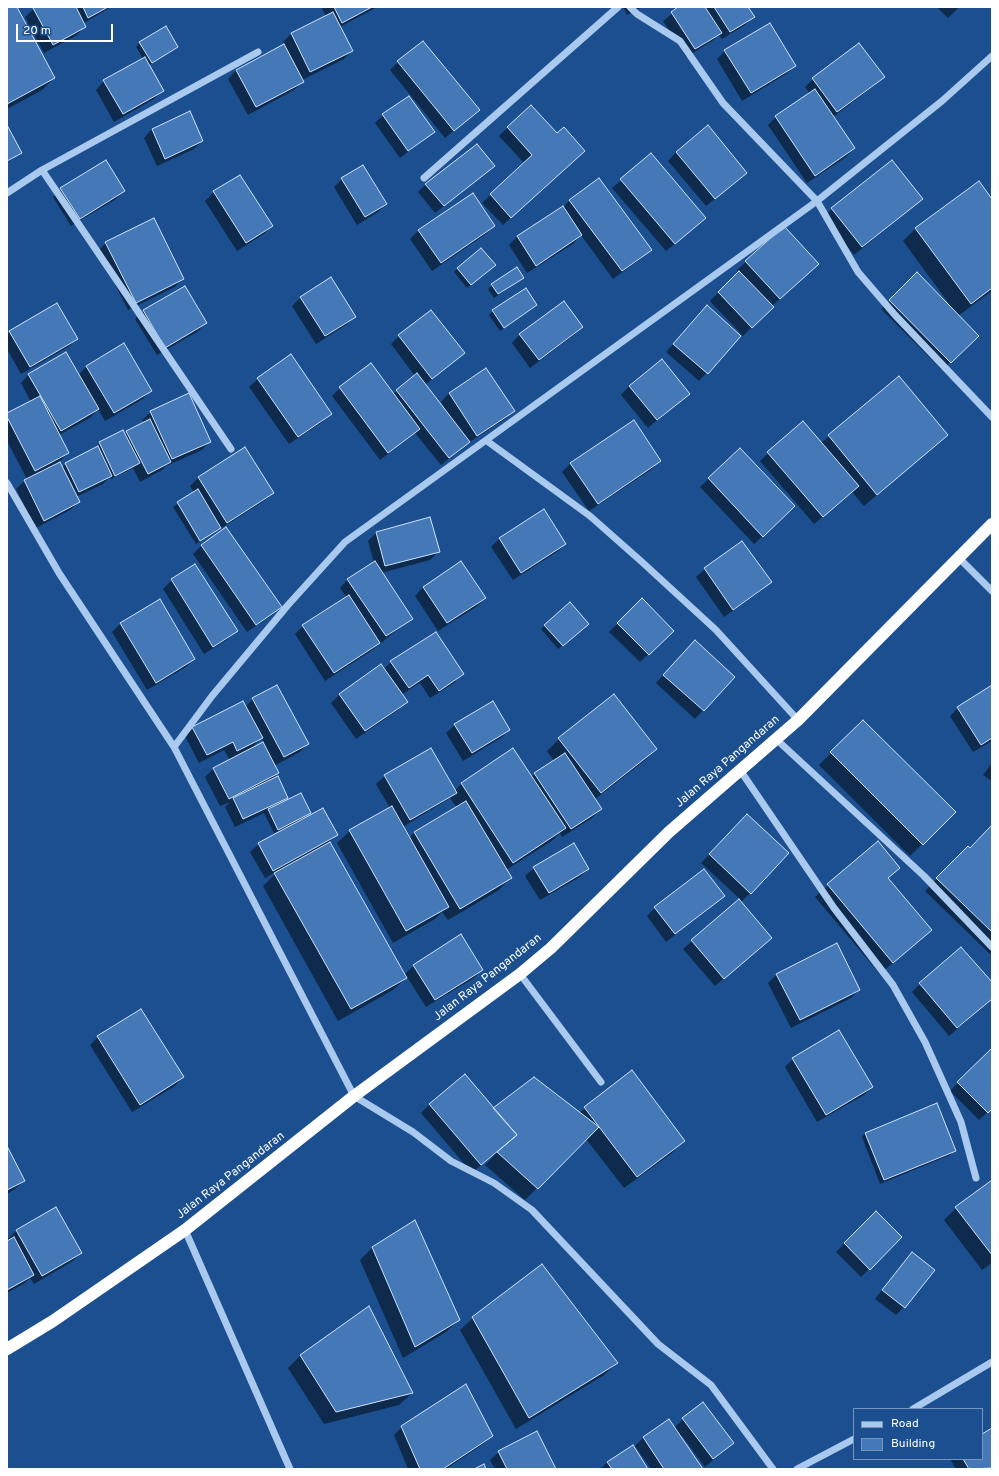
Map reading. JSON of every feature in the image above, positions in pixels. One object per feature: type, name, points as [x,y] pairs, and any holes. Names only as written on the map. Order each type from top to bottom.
[{"type":"highway","name":"Jalan Raya Pangandaran","points":[[7,1349],[53,1321],[185,1230],[354,1096],[520,974],[551,948],[669,832],[798,720],[992,524]]},
{"type":"street","points":[[424,178],[618,7]]},
{"type":"street","points":[[630,7],[637,14],[680,41],[724,103],[817,201],[858,272],[895,315],[992,417]]},
{"type":"street","points":[[7,193],[42,170],[258,52]]},
{"type":"street","points":[[174,747],[217,690],[288,605],[345,542],[429,480],[488,441],[817,201],[942,101],[992,56]]},
{"type":"street","points":[[42,170],[231,449]]},
{"type":"street","points":[[488,441],[590,516],[648,567],[716,630],[798,720]]},
{"type":"street","points":[[7,483],[59,573],[174,747],[354,1096],[413,1132],[451,1161],[494,1184],[532,1210],[658,1344],[711,1386],[773,1469]]},
{"type":"street","points":[[959,558],[992,591]]},
{"type":"street","points":[[776,739],[924,876],[992,947]]},
{"type":"street","points":[[740,770],[834,908],[893,985],[925,1042],[961,1122],[976,1178]]},
{"type":"street","points":[[520,974],[601,1082]]},
{"type":"street","points":[[185,1230],[290,1469]]},
{"type":"street","points":[[915,1408],[992,1362]]},
{"type":"street","points":[[796,1469],[853,1440]]},
{"type":"building","points":[[7,7],[17,7],[55,78],[7,104]]},
{"type":"building","points":[[76,7],[86,27],[53,45],[33,8]]},
{"type":"building","points":[[83,7],[108,7],[88,18]]},
{"type":"building","points":[[334,7],[372,7],[342,23]]},
{"type":"building","points":[[678,7],[705,7],[722,33],[695,49],[671,12]]},
{"type":"building","points":[[714,7],[748,7],[755,17],[730,32]]},
{"type":"building","points":[[333,12],[353,51],[310,72],[291,33]]},
{"type":"building","points":[[770,23],[796,66],[751,93],[724,50]]},
{"type":"building","points":[[166,26],[178,47],[152,63],[139,42]]},
{"type":"building","points":[[423,41],[480,110],[454,131],[397,61]]},
{"type":"building","points":[[859,43],[885,77],[837,112],[812,78]]},
{"type":"building","points":[[284,44],[304,82],[256,107],[236,70]]},
{"type":"building","points":[[145,57],[164,91],[123,114],[103,80]]},
{"type":"building","points":[[815,89],[855,148],[815,176],[775,116]]},
{"type":"building","points":[[409,96],[435,132],[408,151],[382,114]]},
{"type":"building","points":[[531,105],[557,133],[564,127],[585,151],[511,218],[490,194],[532,155],[507,127]]},
{"type":"building","points":[[190,111],[203,141],[165,159],[152,129]]},
{"type":"building","points":[[7,125],[22,153],[7,161]]},
{"type":"building","points":[[708,125],[747,173],[715,199],[676,152]]},
{"type":"building","points":[[477,144],[495,166],[444,206],[425,184]]},
{"type":"building","points":[[651,153],[706,218],[675,244],[620,179]]},
{"type":"building","points":[[106,160],[125,191],[80,219],[60,188]]},
{"type":"building","points":[[892,160],[923,199],[862,247],[831,208]]},
{"type":"building","points":[[363,165],[387,204],[365,217],[341,178]]},
{"type":"building","points":[[240,175],[273,226],[246,243],[213,191]]},
{"type":"building","points":[[599,178],[652,250],[622,271],[569,200]]},
{"type":"building","points":[[979,181],[992,199],[992,288],[971,304],[915,228]]},
{"type":"building","points":[[473,193],[495,226],[441,263],[418,230]]},
{"type":"building","points":[[563,206],[582,235],[536,266],[517,236]]},
{"type":"building","points":[[154,218],[184,279],[136,303],[105,242]]},
{"type":"building","points":[[784,226],[819,264],[780,299],[745,261]]},
{"type":"building","points":[[481,248],[496,265],[471,285],[457,268]]},
{"type":"building","points":[[517,267],[524,278],[498,294],[491,284]]},
{"type":"building","points":[[739,271],[774,307],[752,328],[718,292]]},
{"type":"building","points":[[917,272],[979,336],[951,363],[889,300]]},
{"type":"building","points":[[331,277],[356,317],[325,336],[300,297]]},
{"type":"building","points":[[185,286],[207,323],[165,348],[143,310]]},
{"type":"building","points":[[526,288],[537,305],[504,328],[492,310]]},
{"type":"building","points":[[564,301],[583,327],[539,360],[519,334]]},
{"type":"building","points":[[57,303],[78,339],[30,367],[9,331]]},
{"type":"building","points":[[707,305],[741,336],[708,374],[673,344]]},
{"type":"building","points":[[431,310],[465,353],[432,379],[398,335]]},
{"type":"building","points":[[124,343],[152,391],[114,413],[86,366]]},
{"type":"building","points":[[66,352],[99,409],[61,431],[28,374]]},
{"type":"building","points":[[291,354],[332,414],[298,437],[257,378]]},
{"type":"building","points":[[662,359],[690,394],[657,420],[629,386]]},
{"type":"building","points":[[371,363],[420,429],[388,453],[339,387]]},
{"type":"building","points":[[486,368],[515,411],[477,436],[449,393]]},
{"type":"building","points":[[417,373],[470,442],[449,458],[396,390]]},
{"type":"building","points":[[899,376],[948,435],[877,495],[828,435]]},
{"type":"building","points":[[189,393],[211,442],[172,459],[150,411]]},
{"type":"building","points":[[40,396],[69,453],[35,471],[7,417],[7,413]]},
{"type":"building","points":[[150,419],[171,462],[148,474],[126,431]]},
{"type":"building","points":[[634,420],[661,461],[598,504],[570,463]]},
{"type":"building","points":[[803,421],[859,486],[823,517],[767,452]]},
{"type":"building","points":[[123,430],[140,463],[115,476],[99,442]]},
{"type":"building","points":[[98,446],[112,476],[79,492],[65,463]]},
{"type":"building","points":[[245,447],[274,493],[227,523],[198,477]]},
{"type":"building","points":[[740,448],[795,506],[763,537],[708,478]]},
{"type":"building","points":[[60,462],[80,502],[44,521],[24,480]]},
{"type":"building","points":[[198,489],[221,528],[200,541],[177,502]]},
{"type":"building","points":[[544,509],[566,544],[521,573],[499,538]]},
{"type":"building","points":[[430,517],[440,552],[385,566],[376,532]]},
{"type":"building","points":[[226,527],[282,607],[256,625],[201,545]]},
{"type":"building","points":[[742,541],[772,582],[733,610],[704,568]]},
{"type":"building","points":[[375,561],[413,619],[386,636],[347,579]]},
{"type":"building","points":[[461,561],[486,598],[447,623],[423,587]]},
{"type":"building","points":[[195,564],[238,631],[213,647],[171,579]]},
{"type":"building","points":[[349,595],[380,643],[334,673],[302,625]]},
{"type":"building","points":[[642,598],[674,631],[649,655],[617,623]]},
{"type":"building","points":[[160,599],[195,659],[156,683],[120,623]]},
{"type":"building","points":[[570,602],[589,624],[563,646],[544,625]]},
{"type":"building","points":[[436,632],[464,674],[439,691],[428,675],[409,688],[390,661]]},
{"type":"building","points":[[695,640],[735,677],[704,711],[663,675]]},
{"type":"building","points":[[381,664],[408,702],[365,731],[339,694]]},
{"type":"building","points":[[277,685],[309,744],[284,757],[252,698]]},
{"type":"building","points":[[992,685],[992,738],[981,745],[957,707]]},
{"type":"building","points":[[614,694],[657,749],[601,793],[558,738]]},
{"type":"building","points":[[243,701],[263,738],[237,751],[233,742],[207,755],[192,727]]},
{"type":"building","points":[[493,701],[510,730],[472,753],[454,724]]},
{"type":"building","points":[[863,720],[956,812],[923,845],[830,752]]},
{"type":"building","points":[[263,742],[279,773],[229,799],[213,768]]},
{"type":"building","points":[[431,748],[457,793],[410,820],[384,775]]},
{"type":"building","points":[[513,748],[566,828],[513,863],[461,783]]},
{"type":"building","points":[[565,753],[602,809],[571,829],[534,773]]},
{"type":"building","points":[[278,776],[288,798],[243,819],[233,798]]},
{"type":"building","points":[[301,793],[311,813],[278,830],[268,809]]},
{"type":"building","points":[[466,801],[512,878],[460,909],[414,832]]},
{"type":"building","points":[[392,806],[449,907],[406,931],[349,830]]},
{"type":"building","points":[[323,808],[338,835],[273,871],[258,843]]},
{"type":"building","points":[[747,814],[789,853],[751,894],[709,854]]},
{"type":"building","points":[[991,826],[992,932],[936,878],[968,846],[970,848]]},
{"type":"building","points":[[878,841],[900,868],[888,878],[932,930],[893,963],[827,884]]},
{"type":"building","points":[[330,842],[407,978],[351,1009],[274,873]]},
{"type":"building","points":[[574,843],[589,869],[549,893],[533,867]]},
{"type":"building","points":[[704,869],[725,896],[675,934],[654,907]]},
{"type":"building","points":[[739,899],[772,938],[724,979],[691,940]]},
{"type":"building","points":[[461,934],[483,970],[435,1000],[413,965]]},
{"type":"building","points":[[837,943],[860,990],[800,1020],[776,974]]},
{"type":"building","points":[[961,947],[992,982],[992,999],[957,1028],[919,983]]},
{"type":"building","points":[[141,1009],[184,1077],[140,1105],[97,1036]]},
{"type":"building","points":[[839,1030],[873,1087],[826,1115],[792,1058]]},
{"type":"building","points":[[992,1048],[992,1109],[988,1113],[957,1082]]},
{"type":"building","points":[[632,1070],[685,1141],[637,1177],[584,1107]]},
{"type":"building","points":[[465,1074],[517,1135],[481,1165],[429,1104]]},
{"type":"building","points":[[534,1077],[599,1127],[538,1189],[497,1152],[517,1135],[493,1108]]},
{"type":"building","points":[[937,1103],[956,1151],[884,1180],[865,1133]]},
{"type":"building","points":[[7,1146],[25,1181],[7,1190]]},
{"type":"building","points":[[992,1180],[992,1255],[955,1207]]},
{"type":"building","points":[[56,1207],[82,1253],[42,1276],[16,1230]]},
{"type":"building","points":[[876,1211],[902,1237],[870,1270],[844,1243]]},
{"type":"building","points":[[415,1220],[460,1320],[415,1347],[372,1247]]},
{"type":"building","points":[[14,1237],[34,1275],[7,1290],[7,1241]]},
{"type":"building","points":[[912,1252],[935,1270],[905,1308],[882,1290]]},
{"type":"building","points":[[542,1264],[618,1363],[529,1418],[472,1317]]},
{"type":"building","points":[[369,1306],[413,1393],[336,1412],[300,1355]]},
{"type":"building","points":[[466,1384],[493,1436],[443,1469],[420,1469],[401,1426]]},
{"type":"building","points":[[703,1402],[734,1443],[713,1459],[682,1418]]},
{"type":"building","points":[[669,1419],[703,1469],[664,1469],[643,1437]]},
{"type":"building","points":[[992,1428],[992,1468],[969,1469],[964,1460],[983,1460],[983,1433]]},
{"type":"building","points":[[537,1431],[556,1469],[507,1469],[498,1451]]},
{"type":"building","points":[[633,1445],[648,1469],[612,1469],[607,1462]]},
{"type":"building","points":[[484,1464],[486,1469],[474,1469]]}]
